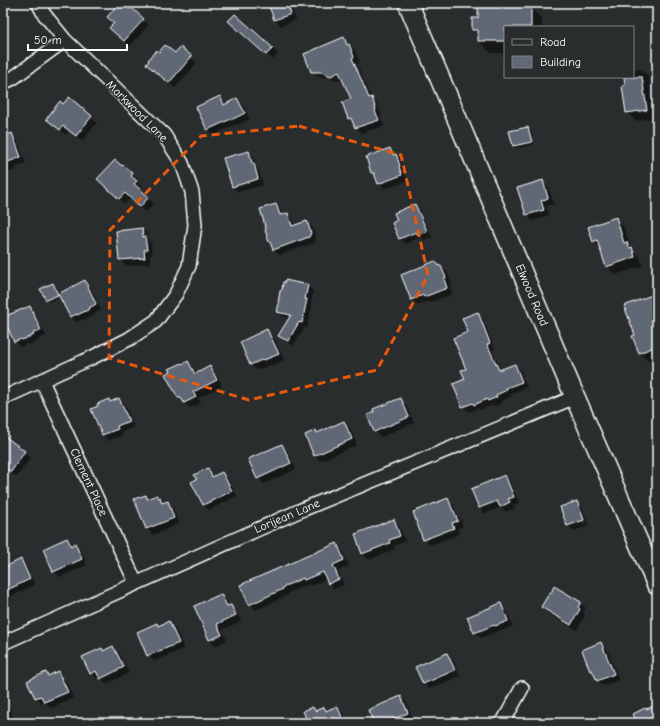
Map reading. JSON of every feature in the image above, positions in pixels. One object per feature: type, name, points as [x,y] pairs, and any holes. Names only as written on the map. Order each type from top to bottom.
[{"type":"main road","name":"Elwood Road","points":[[408,3],[575,397],[657,585]]},
{"type":"street","name":"Markwood Lane","points":[[3,398],[129,339],[156,321],[176,294],[189,266],[195,225],[192,192],[182,162],[164,135],[65,40],[44,14],[38,3]]},
{"type":"street","points":[[3,83],[14,78],[65,40]]},
{"type":"street","name":"Clement Place","points":[[42,381],[136,583]]},
{"type":"street","name":"Lorijean Lane","points":[[3,643],[298,511],[575,397]]},
{"type":"street","points":[[500,723],[503,722],[522,688]]},
{"type":"highlighted area","points":[[299,126],[401,155],[428,275],[377,370],[249,400],[109,358],[110,230],[201,136]]},
{"type":"building","points":[[119,3],[123,3],[130,9],[131,7],[144,19],[124,41],[109,28],[114,23],[107,17]]},
{"type":"building","points":[[268,3],[287,3],[291,14],[274,20]]},
{"type":"building","points":[[478,6],[531,6],[531,26],[504,26],[504,41],[478,41],[478,30],[472,30],[472,18],[478,18]]},
{"type":"building","points":[[235,14],[273,48],[266,55],[228,21]]},
{"type":"building","points":[[344,37],[347,45],[349,44],[354,57],[352,58],[369,98],[372,97],[375,111],[379,120],[355,128],[351,118],[348,119],[342,102],[351,99],[339,72],[331,76],[321,72],[311,72],[304,54]]},
{"type":"building","points":[[165,45],[175,53],[180,47],[192,56],[169,83],[146,64],[157,50],[159,52]]},
{"type":"building","points":[[642,77],[647,110],[626,113],[622,86],[625,85],[624,78]]},
{"type":"building","points":[[220,96],[224,105],[237,98],[245,113],[207,130],[196,107]]},
{"type":"building","points":[[69,97],[92,116],[76,136],[63,126],[60,130],[46,119],[60,101],[63,104]]},
{"type":"building","points":[[528,127],[532,142],[513,146],[509,131]]},
{"type":"building","points":[[12,133],[21,157],[3,164],[3,137]]},
{"type":"building","points":[[390,148],[393,155],[396,154],[402,175],[378,184],[374,173],[371,173],[366,157]]},
{"type":"building","points":[[249,151],[258,179],[232,187],[223,158]]},
{"type":"building","points":[[115,160],[133,174],[131,176],[137,181],[134,184],[149,197],[140,207],[125,193],[119,199],[97,179]]},
{"type":"building","points":[[543,180],[548,198],[541,201],[544,210],[526,215],[517,188]]},
{"type":"building","points":[[276,204],[280,215],[288,213],[292,226],[307,221],[311,233],[309,237],[273,250],[265,230],[266,229],[260,209]]},
{"type":"building","points":[[415,204],[427,231],[418,235],[416,232],[399,239],[392,223],[397,220],[394,213]]},
{"type":"building","points":[[616,217],[624,243],[627,242],[629,248],[632,247],[635,257],[606,267],[597,240],[593,242],[588,227]]},
{"type":"building","points":[[142,228],[147,250],[144,250],[145,258],[119,260],[116,231]]},
{"type":"building","points":[[435,261],[439,266],[441,266],[446,278],[444,279],[447,288],[424,297],[423,295],[411,300],[401,275]]},
{"type":"building","points":[[85,280],[96,304],[89,308],[90,309],[70,317],[58,294]]},
{"type":"building","points":[[285,280],[308,285],[302,323],[299,322],[288,341],[278,336],[291,315],[277,312],[280,291],[282,290],[283,282],[285,282]]},
{"type":"building","points":[[53,283],[58,295],[46,300],[40,289]]},
{"type":"building","points":[[657,293],[657,306],[652,308],[657,320],[657,346],[639,353],[632,336],[635,335],[624,306]]},
{"type":"building","points":[[30,306],[41,330],[33,333],[34,335],[14,342],[3,317]]},
{"type":"building","points":[[478,312],[490,343],[487,344],[499,370],[515,364],[522,382],[506,388],[507,390],[488,401],[487,399],[474,405],[473,403],[462,407],[453,384],[465,379],[461,370],[466,369],[453,338],[468,332],[462,318]]},
{"type":"building","points":[[267,329],[279,354],[250,365],[240,342]]},
{"type":"building","points":[[188,361],[195,374],[210,366],[217,380],[193,392],[196,397],[184,403],[181,398],[178,398],[165,374],[171,371],[169,369]]},
{"type":"building","points":[[119,398],[129,421],[117,426],[118,429],[102,435],[91,409],[98,406],[97,404],[109,399],[110,402]]},
{"type":"building","points":[[401,398],[409,417],[374,432],[367,415],[374,412],[373,409]]},
{"type":"building","points":[[344,421],[352,439],[314,456],[305,435],[316,430],[317,433]]},
{"type":"building","points":[[3,435],[25,451],[11,472],[3,467]]},
{"type":"building","points":[[282,444],[291,463],[257,479],[248,459]]},
{"type":"building","points":[[208,468],[212,477],[222,472],[232,491],[203,505],[191,482],[197,479],[194,475]]},
{"type":"building","points":[[505,475],[514,497],[508,499],[510,502],[500,507],[497,501],[479,508],[471,489]]},
{"type":"building","points":[[146,495],[147,499],[157,495],[158,498],[160,497],[162,503],[168,501],[174,518],[146,529],[134,499]]},
{"type":"building","points":[[448,498],[458,521],[452,523],[454,528],[423,540],[413,512]]},
{"type":"building","points":[[577,501],[584,520],[567,526],[560,507]]},
{"type":"building","points":[[394,519],[400,536],[389,540],[390,543],[362,554],[355,534]]},
{"type":"building","points":[[67,538],[71,546],[75,543],[82,559],[53,572],[43,549]]},
{"type":"building","points":[[337,543],[344,560],[333,565],[339,579],[328,584],[323,572],[304,580],[303,578],[249,605],[240,585]]},
{"type":"building","points":[[21,559],[30,579],[3,592],[3,568]]},
{"type":"building","points":[[554,586],[581,602],[578,607],[580,609],[571,625],[541,607]]},
{"type":"building","points":[[221,594],[227,606],[231,605],[236,615],[217,624],[222,635],[209,640],[194,606]]},
{"type":"building","points":[[501,603],[508,621],[474,633],[467,617]]},
{"type":"building","points":[[169,621],[179,643],[147,656],[137,632],[157,623],[158,626]]},
{"type":"building","points":[[601,642],[614,674],[597,681],[592,670],[590,671],[582,650]]},
{"type":"building","points":[[113,646],[124,667],[100,679],[96,671],[90,674],[82,657],[102,648],[103,651]]},
{"type":"building","points":[[447,653],[455,670],[423,684],[415,667]]},
{"type":"building","points":[[58,671],[68,692],[44,702],[41,696],[35,698],[27,681],[46,672],[48,676]]},
{"type":"building","points":[[401,696],[408,713],[384,723],[374,723],[368,710]]},
{"type":"building","points":[[337,706],[345,723],[308,723],[303,711],[313,707],[315,711],[324,707],[326,711]]},
{"type":"building","points":[[652,707],[654,711],[657,710],[657,723],[637,723],[633,714],[645,708]]}]
